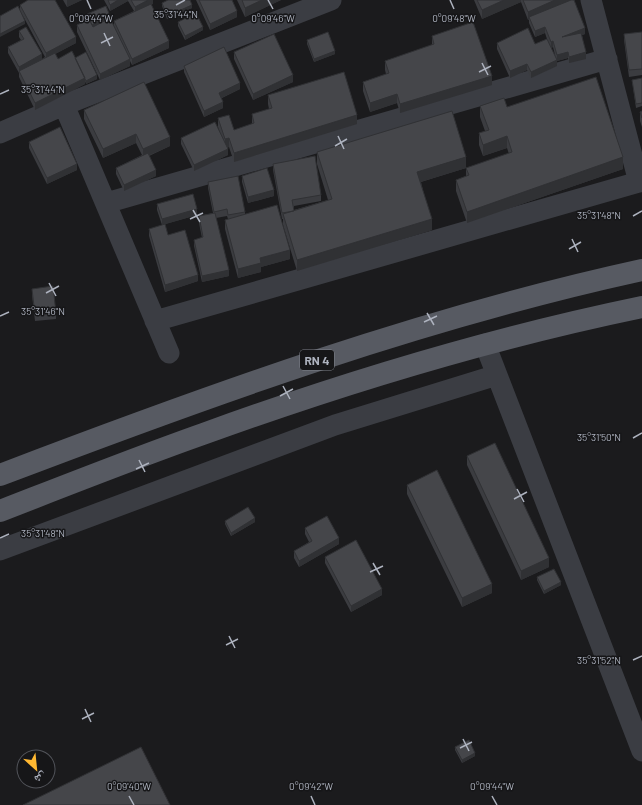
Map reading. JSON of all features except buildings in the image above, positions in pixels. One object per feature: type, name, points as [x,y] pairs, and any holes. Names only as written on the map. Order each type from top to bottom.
[{"type":"main road","name":"RN 4","points":[[0,475],[190,403],[326,356],[479,311],[642,270]]},
{"type":"main road","name":"RN 4","points":[[0,511],[200,434],[349,384],[485,344],[642,307]]},
{"type":"street","points":[[0,133],[64,105],[330,0]]},
{"type":"street","points":[[155,321],[641,181],[591,0]]},
{"type":"street","points":[[106,202],[607,59]]},
{"type":"street","points":[[64,105],[169,353]]},
{"type":"street","points":[[485,344],[642,751]]},
{"type":"street","points":[[0,550],[335,425],[497,375]]}]
